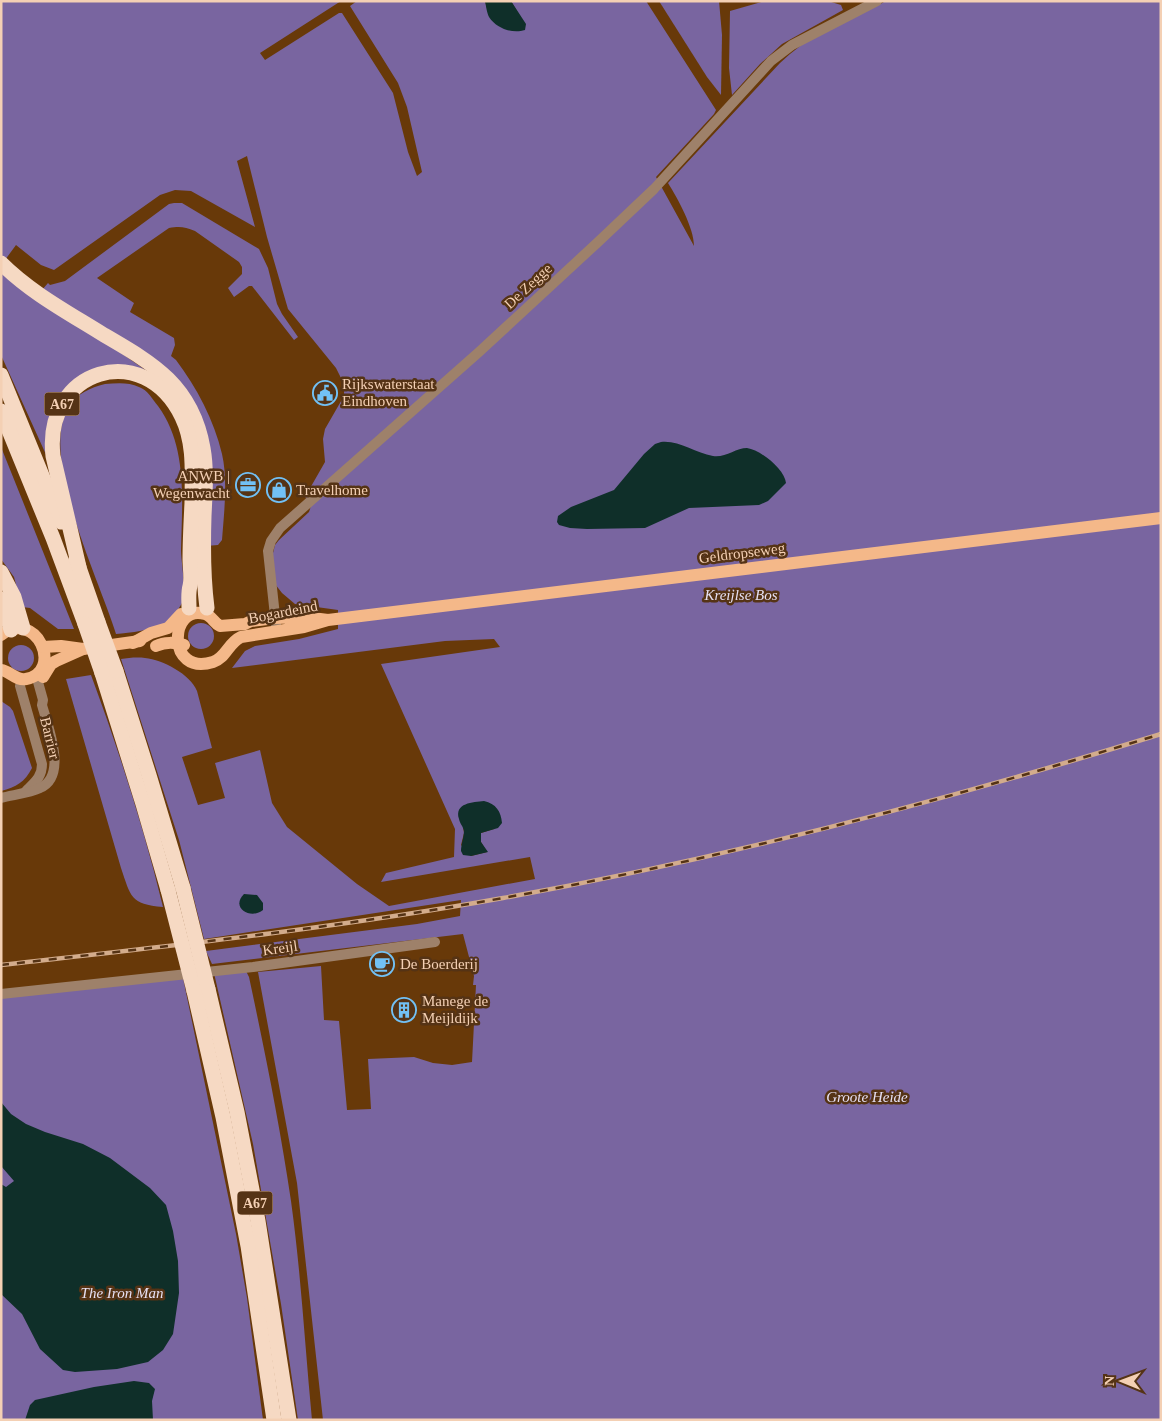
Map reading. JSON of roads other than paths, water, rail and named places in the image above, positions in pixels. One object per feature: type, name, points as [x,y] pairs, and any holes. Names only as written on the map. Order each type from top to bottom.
[{"type":"highway","points":[[1,263],[45,298],[150,362],[171,381],[186,403],[201,436],[205,460],[203,539],[196,609]]},
{"type":"highway","name":"A67","points":[[92,623],[53,456],[52,439],[55,418],[65,398],[82,383],[105,373],[128,372],[150,380],[165,393],[178,410],[188,434],[193,468],[190,586],[188,589],[196,609]]},
{"type":"highway","name":"A67","points":[[1,375],[79,568]]},
{"type":"highway","name":"A67","points":[[1,411],[92,623],[109,672],[150,775],[201,990],[237,1112],[258,1221],[289,1420]]},
{"type":"highway","name":"A67","points":[[1,423],[19,452]]},
{"type":"highway","points":[[1,572],[14,597],[9,635]]},
{"type":"highway","points":[[1,599],[4,602],[9,635]]},
{"type":"highway","points":[[1,610],[9,635]]},
{"type":"highway","name":"A67","points":[[201,990],[248,1246],[274,1420]]},
{"type":"main road","name":"Geldropseweg","points":[[328,620],[1161,518]]},
{"type":"main road","points":[[44,650],[61,650],[65,647],[83,649],[134,643],[168,636],[176,637],[195,656],[207,661],[217,652],[226,635],[224,624],[217,614],[196,609],[178,617],[176,637]]},
{"type":"main road","name":"Bogardeind","points":[[224,624],[244,619],[276,625],[304,627],[328,620]]},
{"type":"main road","name":"Bogardeind","points":[[207,661],[219,659],[232,642],[241,637],[276,625]]},
{"type":"main road","points":[[9,635],[35,635],[44,650],[45,659],[41,669],[31,682]]},
{"type":"main road","points":[[134,643],[156,646],[176,637]]},
{"type":"main road","points":[[31,682],[52,664],[83,649]]},
{"type":"main road","points":[[2,674],[7,671],[18,678],[31,682]]},
{"type":"street","name":"De Zegge","points":[[276,625],[268,551],[270,541],[280,528],[479,352],[654,189],[771,61],[792,45],[877,1]]},
{"type":"street","name":"Barrier","points":[[1,798],[38,789],[52,777],[55,757],[42,705],[38,702],[31,682]]},
{"type":"street","name":"Barrier","points":[[25,792],[38,779],[42,770],[31,682]]},
{"type":"street","name":"Kreijl","points":[[1,994],[253,967],[435,942]]},
{"type":"water","points":[[485,1],[511,1],[526,24],[525,30],[510,31],[496,25],[489,17]]},
{"type":"water","points":[[661,442],[674,443],[713,456],[722,456],[747,448],[759,452],[771,461],[781,472],[786,483],[768,501],[759,505],[689,508],[645,528],[587,529],[559,525],[557,522],[558,516],[571,507],[614,490],[644,454],[655,444]]},
{"type":"water","points":[[484,801],[492,804],[497,809],[502,823],[498,828],[481,833],[481,842],[488,852],[471,856],[463,855],[461,851],[464,831],[459,819],[459,810],[466,804]]},
{"type":"water","points":[[244,894],[257,895],[263,903],[263,910],[253,914],[244,911],[239,904]]},
{"type":"water","points":[[1,1102],[11,1114],[26,1124],[83,1144],[110,1158],[150,1188],[166,1205],[178,1261],[179,1293],[173,1334],[163,1350],[148,1362],[117,1369],[75,1372],[63,1370],[40,1349],[22,1314],[1,1294],[1,1184],[6,1187],[14,1181],[1,1166]]},
{"type":"water","points":[[134,1381],[149,1383],[155,1389],[152,1401],[153,1420],[25,1420],[30,1405],[35,1400],[94,1387]]},
{"type":"railway","points":[[1,965],[316,927],[441,909],[586,882],[752,846],[916,805],[1161,734]]},
{"type":"place","name":"Rijkswaterstaat Eindhoven","points":[[325,393]]},
{"type":"place","name":"ANWB | Wegenwacht","points":[[248,485]]},
{"type":"place","name":"Travelhome","points":[[279,490]]},
{"type":"place","name":"De Boerderij","points":[[382,964]]},
{"type":"place","name":"Manege de Meijldijk","points":[[404,1010]]},
{"type":"park label","name":"Kreijlse Bos","points":[[741,595]]},
{"type":"park label","name":"Groote Heide","points":[[867,1097]]},
{"type":"park label","name":"The Iron Man","points":[[122,1293]]}]
